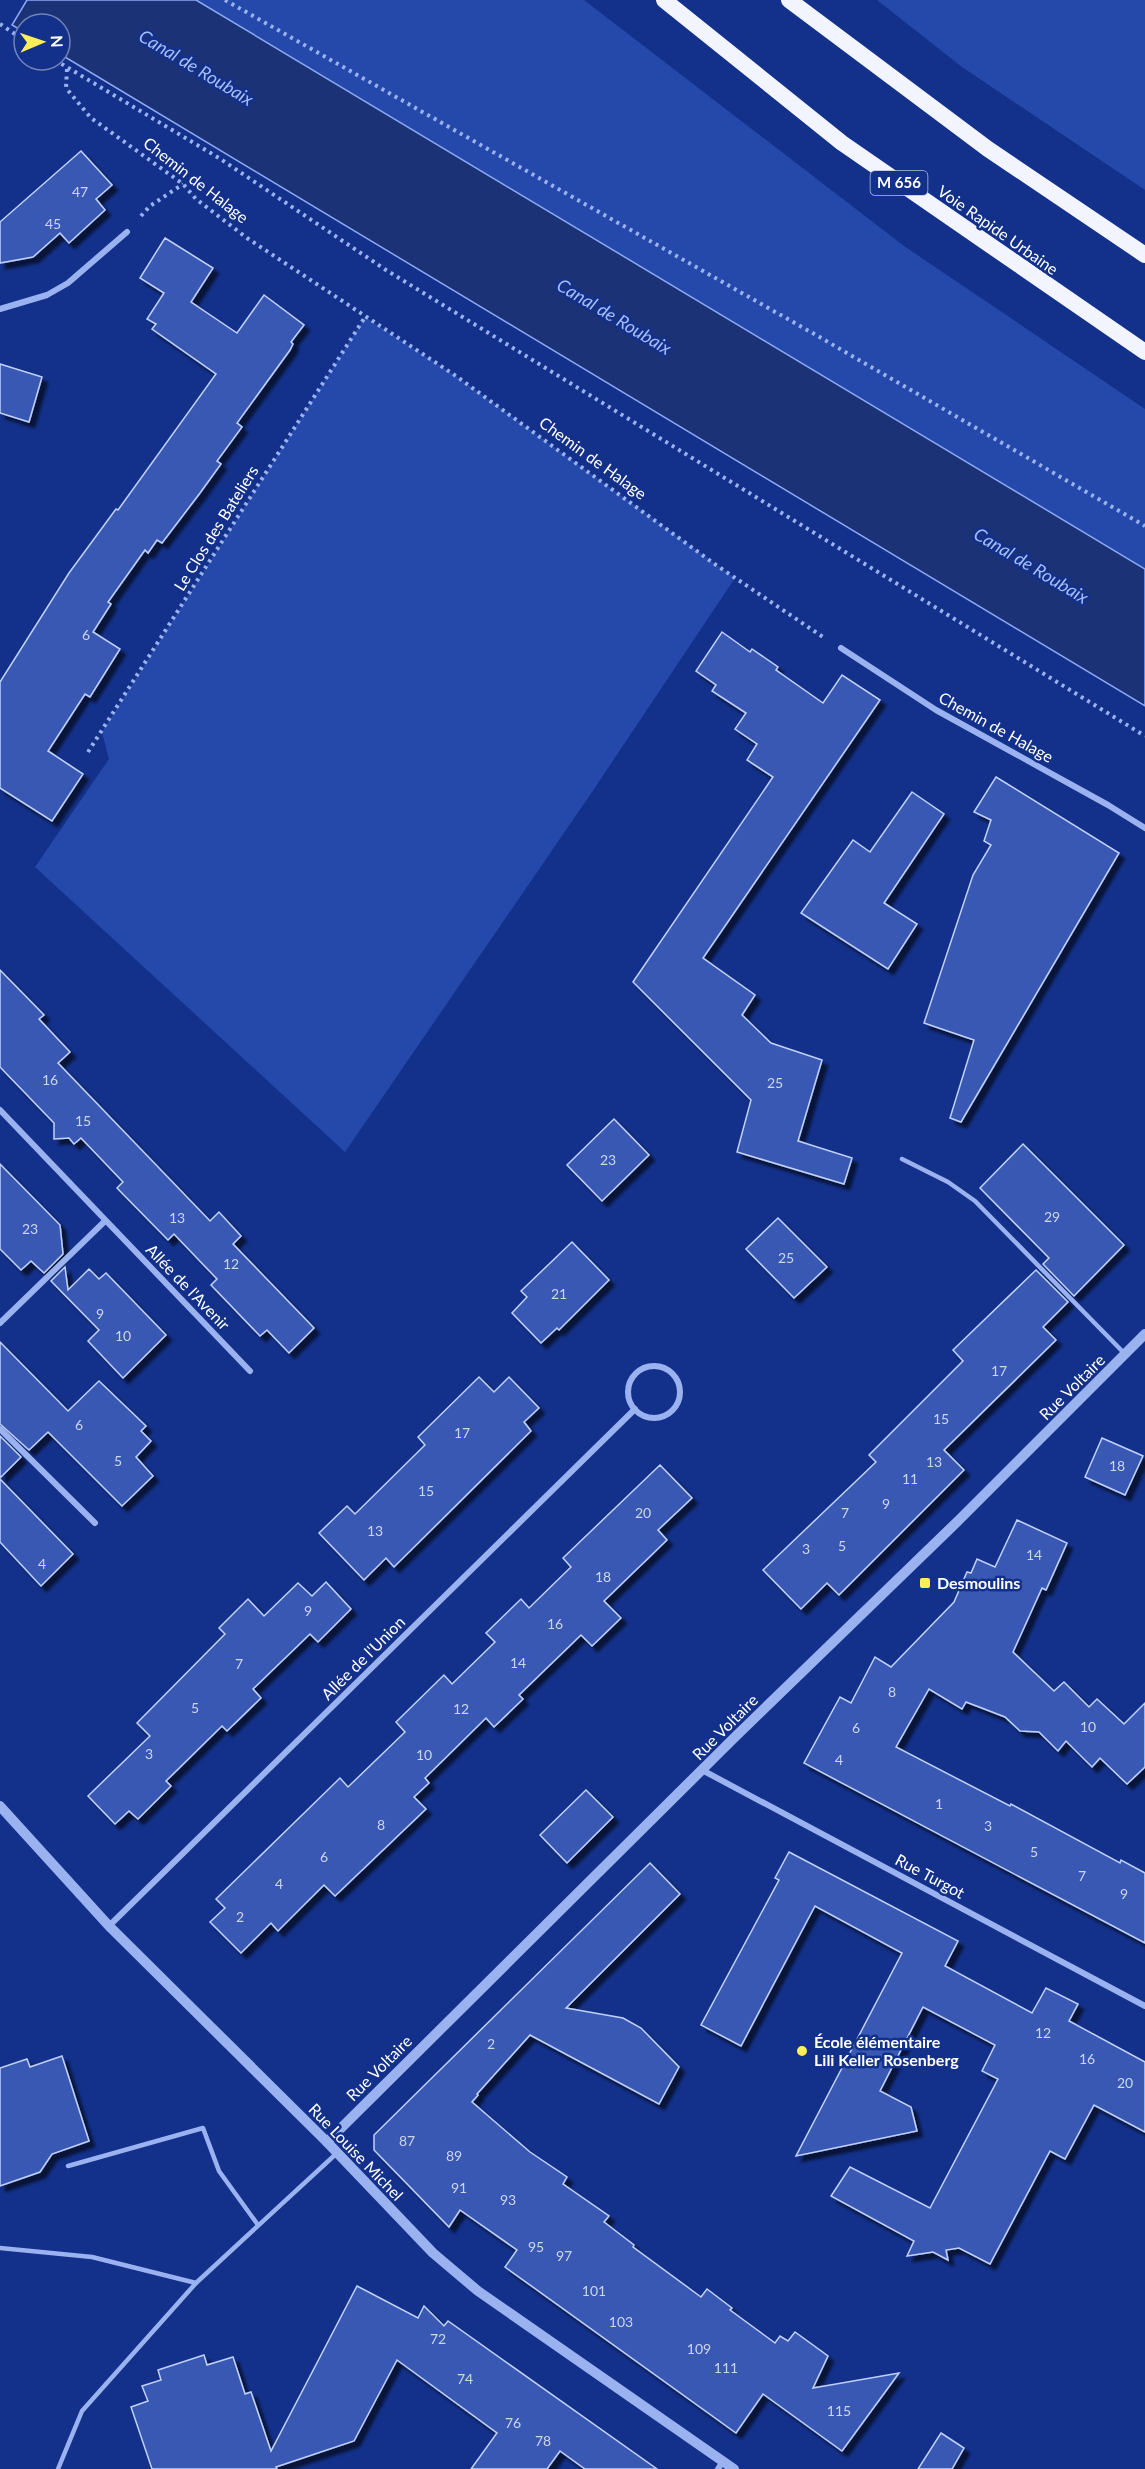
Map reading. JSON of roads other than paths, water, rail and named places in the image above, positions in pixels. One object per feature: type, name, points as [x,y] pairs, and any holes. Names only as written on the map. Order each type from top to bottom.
[{"type":"highway","name":"Voie Rapide Urbaine","points":[[664,0],[842,143],[1145,352]]},
{"type":"highway","points":[[789,0],[988,149],[1145,255]]},
{"type":"street","points":[[0,309],[47,295],[68,283],[127,232]]},
{"type":"street","name":"Chemin de Halage","points":[[841,648],[936,710],[1108,805],[1145,828]]},
{"type":"street","name":"Allée de l'Avenir","points":[[0,1110],[250,1371]]},
{"type":"street","points":[[0,1323],[105,1221]]},
{"type":"street","name":"Rue Voltaire","points":[[327,2142],[1145,1334]]},
{"type":"street","points":[[654,1365],[670,1371],[680,1386],[681,1394],[674,1410],[658,1418],[641,1415],[635,1409],[628,1394],[632,1377],[646,1367],[654,1365]]},
{"type":"street","name":"Allée de l'Union","points":[[109,1926],[635,1409]]},
{"type":"street","points":[[0,1429],[95,1523]]},
{"type":"street","name":"Rue Turgot","points":[[702,1770],[1145,2006]]},
{"type":"street","name":"Rue Louise Michel","points":[[0,1806],[109,1926],[327,2142],[434,2253],[478,2291],[721,2465],[734,2469]]},
{"type":"lane","points":[[902,1159],[948,1182],[975,1201],[1125,1354]]},
{"type":"lane","points":[[68,2166],[203,2128],[219,2170],[258,2225]]},
{"type":"lane","points":[[58,2469],[82,2411],[196,2283],[337,2153]]},
{"type":"lane","points":[[0,2248],[92,2257],[196,2283]]},
{"type":"water","name":"Canal de Roubaix","points":[[27,0],[196,0],[1145,569],[1145,706],[72,61],[72,12],[20,12]]},
{"type":"place","name":"Desmoulins","points":[[925,1583]]},
{"type":"place","name":"École élémentaire Lili Keller Rosenberg","points":[[802,2051]]}]
